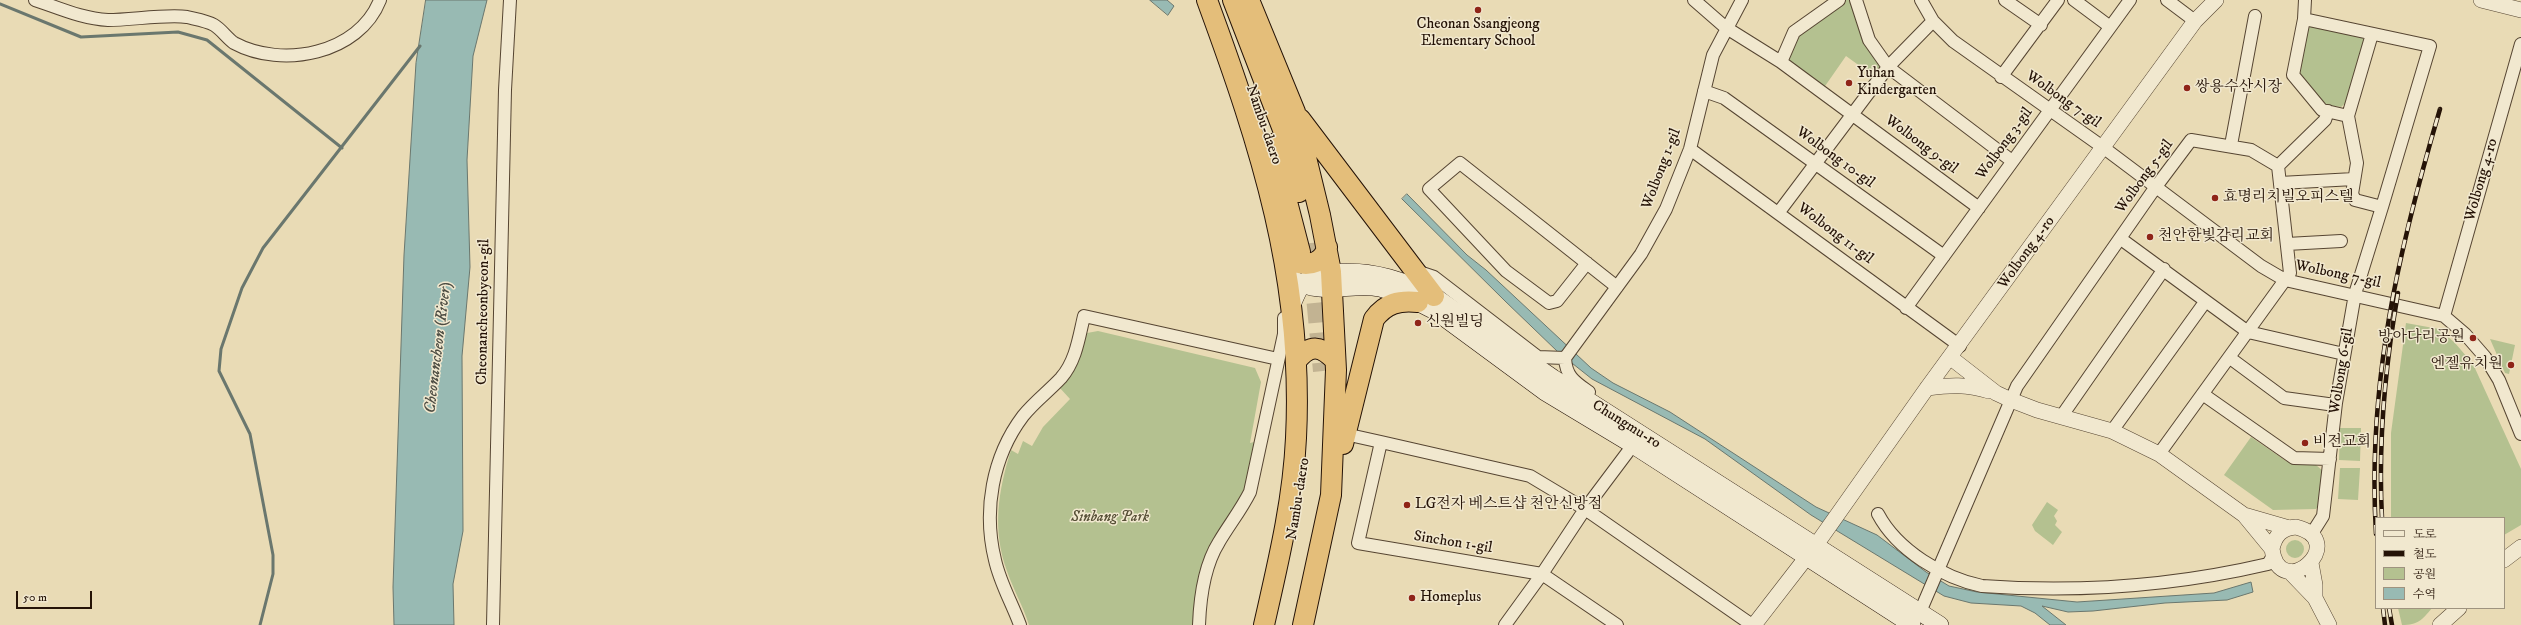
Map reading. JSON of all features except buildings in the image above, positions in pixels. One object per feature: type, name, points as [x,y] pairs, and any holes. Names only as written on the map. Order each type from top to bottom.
[{"type":"highway","points":[[1207,0],[1256,138],[1305,248],[1331,280],[1309,364],[1296,438],[1292,484],[1284,534],[1264,625]]},
{"type":"highway","name":"Nambu-daero","points":[[1217,0],[1276,156],[1305,248]]},
{"type":"highway","name":"Nambu-daero","points":[[1233,0],[1287,140],[1305,248]]},
{"type":"highway","points":[[1249,0],[1295,112],[1415,271],[1426,299],[1396,302],[1387,306],[1374,319],[1330,495],[1304,625]]},
{"type":"highway","points":[[1295,112],[1305,248],[1295,279],[1292,305],[1334,443],[1330,495]]},
{"type":"highway","name":"Nambu-daero","points":[[1274,625],[1296,529],[1303,483],[1309,364]]},
{"type":"highway","name":"Nambu-daero","points":[[1290,625],[1315,507],[1324,433],[1309,364]]},
{"type":"main road","name":"Chungmu-ro","points":[[1295,279],[1310,288],[1331,280],[1364,271],[1382,274],[1417,286],[1435,311],[1545,392],[1811,551],[1916,619],[1940,625]]},
{"type":"main road","name":"Chungmu-ro","points":[[1426,299],[1731,491],[1811,551]]},
{"type":"street","points":[[35,0],[72,13],[107,20],[186,17],[213,25],[234,43],[276,56],[306,54],[341,43],[364,27],[380,0]]},
{"type":"street","name":"Cheonancheonbyeon-gil","points":[[493,625],[505,90],[510,0]]},
{"type":"street","name":"Wolbong 9-gil","points":[[1694,0],[1726,27],[1781,62],[1979,208]]},
{"type":"street","name":"Wolbong 1-gil","points":[[1565,358],[1641,254],[1666,209],[1690,149],[1713,55],[1726,27],[1742,0]]},
{"type":"street","points":[[1781,62],[1794,32],[1839,0]]},
{"type":"street","points":[[1856,0],[1869,40],[1888,67],[2012,161]]},
{"type":"street","name":"Wolbong 7-gil","points":[[1921,0],[1933,21],[1953,41],[2001,77],[2104,148],[2155,188],[2261,266],[2285,280],[2355,294],[2444,316],[2465,334],[2485,357],[2499,380],[2521,434]]},
{"type":"street","points":[[2005,0],[2041,25]]},
{"type":"street","name":"Wolbong 7-gil","points":[[2001,77],[2041,25],[2058,0]]},
{"type":"street","points":[[2074,0],[2109,26]]},
{"type":"street","name":"Wolbong 3-gil","points":[[1906,308],[2109,26],[2130,0]]},
{"type":"street","points":[[2167,0],[2195,21]]},
{"type":"street","name":"Wolbong 4-ro","points":[[1811,551],[1927,388],[1960,346],[2195,21],[2216,0]]},
{"type":"street","points":[[2305,0],[2304,19],[2293,75],[2322,110],[2348,116]]},
{"type":"street","points":[[2481,0],[2521,10]]},
{"type":"street","points":[[2231,145],[2255,16]]},
{"type":"street","name":"Wolbong 6-gil","points":[[2304,19],[2430,46],[2355,294],[2335,405],[2324,516],[2311,535]]},
{"type":"street","points":[[1779,212],[1814,163],[1888,67],[1933,21]]},
{"type":"street","points":[[2372,34],[2348,116],[2357,163],[2352,194],[2355,200],[2382,207]]},
{"type":"street","name":"Wolbong 4-ro","points":[[2444,316],[2521,44]]},
{"type":"street","name":"Wolbong 10-gil","points":[[1704,91],[1724,98],[1944,256]]},
{"type":"street","points":[[2159,454],[2204,395],[2290,273],[2278,166],[2325,120],[2328,111]]},
{"type":"street","points":[[1256,138],[1260,172],[1281,267],[1285,312],[1284,334],[1309,364]]},
{"type":"street","name":"Wolbong 5-gil","points":[[1916,619],[1930,594],[2017,386],[2155,188],[2191,140],[2231,145],[2251,150],[2278,166]]},
{"type":"street","name":"Wolbong 11-gil","points":[[1690,149],[1779,212],[1906,308],[1960,346]]},
{"type":"street","points":[[1587,263],[1557,301],[1549,303],[1506,271],[1429,189],[1460,163],[1587,263],[1617,287]]},
{"type":"street","points":[[2280,183],[2354,179]]},
{"type":"street","name":"Wolbong 5-gil","points":[[2121,238],[2164,269],[2205,302],[2248,332],[2344,354]]},
{"type":"street","points":[[2287,244],[2341,241]]},
{"type":"street","points":[[2061,416],[2164,269]]},
{"type":"street","points":[[1415,271],[1434,277],[1538,357],[1565,358],[1565,367],[1571,379],[1716,476],[1731,491]]},
{"type":"street","points":[[2112,431],[2205,302]]},
{"type":"street","points":[[1284,334],[1292,305]]},
{"type":"street","points":[[1020,625],[995,561],[989,529],[989,505],[996,472],[1011,435],[1023,417],[1042,395],[1062,377],[1073,360],[1084,316],[1309,364]]},
{"type":"street","points":[[1951,358],[1996,393]]},
{"type":"street","points":[[2230,358],[2284,398],[2335,405]]},
{"type":"street","points":[[1199,625],[1203,587],[1210,562],[1218,543],[1250,492],[1309,364]]},
{"type":"street","points":[[1927,388],[1953,384],[1971,385],[1996,393],[2011,400],[2112,431],[2159,454],[2244,515],[2277,561],[2315,598],[2329,625]]},
{"type":"street","points":[[2204,395],[2294,458],[2330,459]]},
{"type":"street","points":[[1345,434],[1530,476],[1585,509],[1753,625],[1811,551]]},
{"type":"street","name":"Sinchon 1-gil","points":[[1381,442],[1358,543],[1542,574],[1617,625]]},
{"type":"street","points":[[1505,625],[1542,574],[1585,509],[1633,445]]},
{"type":"street","points":[[1878,514],[1885,528],[1938,573],[1982,586],[2085,589],[2170,583],[2277,561],[2303,570],[2311,563],[2316,553],[2316,545],[2311,535],[2303,529],[2289,528],[2244,515]]},
{"type":"street","points":[[2277,561],[2277,535],[2289,528]]},
{"type":"street","points":[[2505,559],[2521,547]]},
{"type":"street","points":[[2311,563],[2315,585],[2315,598]]},
{"type":"street","points":[[2440,625],[2458,609]]},
{"type":"street","points":[[2452,625],[2462,609]]},
{"type":"green space","points":[[1845,0],[1852,0],[1884,66],[1875,77],[1846,56],[1823,89],[1790,65],[1790,53],[1793,43],[1807,26]]},
{"type":"green space","points":[[2313,25],[2362,37],[2365,41],[2349,100],[2341,107],[2327,105],[2310,88],[2300,73],[2307,29]]},
{"type":"green space","points":[[2406,323],[2439,329],[2455,343],[2473,364],[2521,469],[2521,525],[2505,534],[2505,517],[2391,517],[2391,433]]},
{"type":"green space","name":"Sinbang Park","points":[[1098,331],[1255,368],[1261,382],[1250,443],[1254,442],[1246,488],[1225,525],[1196,625],[1029,625],[1002,556],[999,541],[998,510],[1006,465],[1011,450],[1018,454],[1023,441],[1032,446],[1043,427],[1070,399],[1059,387],[1080,354],[1087,333]]},
{"type":"green space","points":[[2490,339],[2515,345],[2509,374],[2505,373]]},
{"type":"green space","points":[[2340,428],[2361,428],[2360,461],[2339,460]]},
{"type":"green space","points":[[2251,437],[2286,461],[2316,465],[2323,471],[2320,504],[2316,509],[2273,510],[2224,475]]},
{"type":"green space","points":[[2340,468],[2360,468],[2358,500],[2338,499]]},
{"type":"green space","points":[[2047,502],[2058,510],[2054,516],[2057,521],[2055,525],[2062,532],[2053,545],[2035,531],[2032,525]]},
{"type":"green space","points":[[2295,540],[2301,543],[2304,549],[2301,555],[2295,558],[2289,555],[2286,549],[2289,543]]},
{"type":"green space","points":[[2398,609],[2431,609],[2416,623],[2402,625]]},
{"type":"water","name":"Cheonancheon (River)","points":[[426,0],[487,0],[473,56],[467,160],[470,267],[462,356],[463,531],[453,584],[454,625],[394,625],[393,587],[404,255],[416,63]]},
{"type":"water","points":[[1150,0],[1167,0],[1174,6],[1168,15]]},
{"type":"water","points":[[1407,194],[1467,255],[1486,270],[1591,368],[1613,383],[1670,412],[1816,507],[1877,535],[1926,572],[1949,586],[1977,592],[2077,602],[2214,593],[2251,582],[2253,592],[2227,600],[2165,603],[2093,611],[2068,612],[2042,606],[2066,625],[2050,625],[2035,613],[2021,606],[1971,603],[1944,596],[1811,515],[1705,439],[1592,379],[1558,352],[1402,199]]},
{"type":"waterway","points":[[0,4],[81,37],[178,32],[207,40],[342,148]]},
{"type":"waterway","points":[[260,625],[273,574],[273,555],[250,434],[219,371],[221,349],[242,288],[263,248],[420,46]]},
{"type":"tunnel","points":[[1311,243],[1323,371]]},
{"type":"railway","points":[[2375,517],[2374,479],[2376,424],[2381,371],[2389,319],[2411,215],[2440,109]]},
{"type":"railway","points":[[2382,517],[2381,461],[2386,377],[2398,293]]},
{"type":"railway","points":[[2383,609],[2385,625]]},
{"type":"railway","points":[[2389,609],[2392,625]]},
{"type":"place","name":"Cheonan Ssangjeong Elementary School","points":[[1478,10]]},
{"type":"place","name":"Yuhan Kindergarten","points":[[1849,83]]},
{"type":"place","name":"쌍용수산시장","points":[[2187,88]]},
{"type":"place","name":"효명리치빌오피스텔","points":[[2215,198]]},
{"type":"place","name":"천안한빛감리교회","points":[[2150,237]]},
{"type":"place","name":"신원빌딩","points":[[1418,323]]},
{"type":"place","name":"방아다리공원","points":[[2473,338]]},
{"type":"place","name":"엔젤유치원","points":[[2511,365]]},
{"type":"place","name":"비전교회","points":[[2305,443]]},
{"type":"place","name":"LG전자 베스트샵 천안신방점","points":[[1407,505]]},
{"type":"place","name":"Homeplus","points":[[1412,598]]}]
